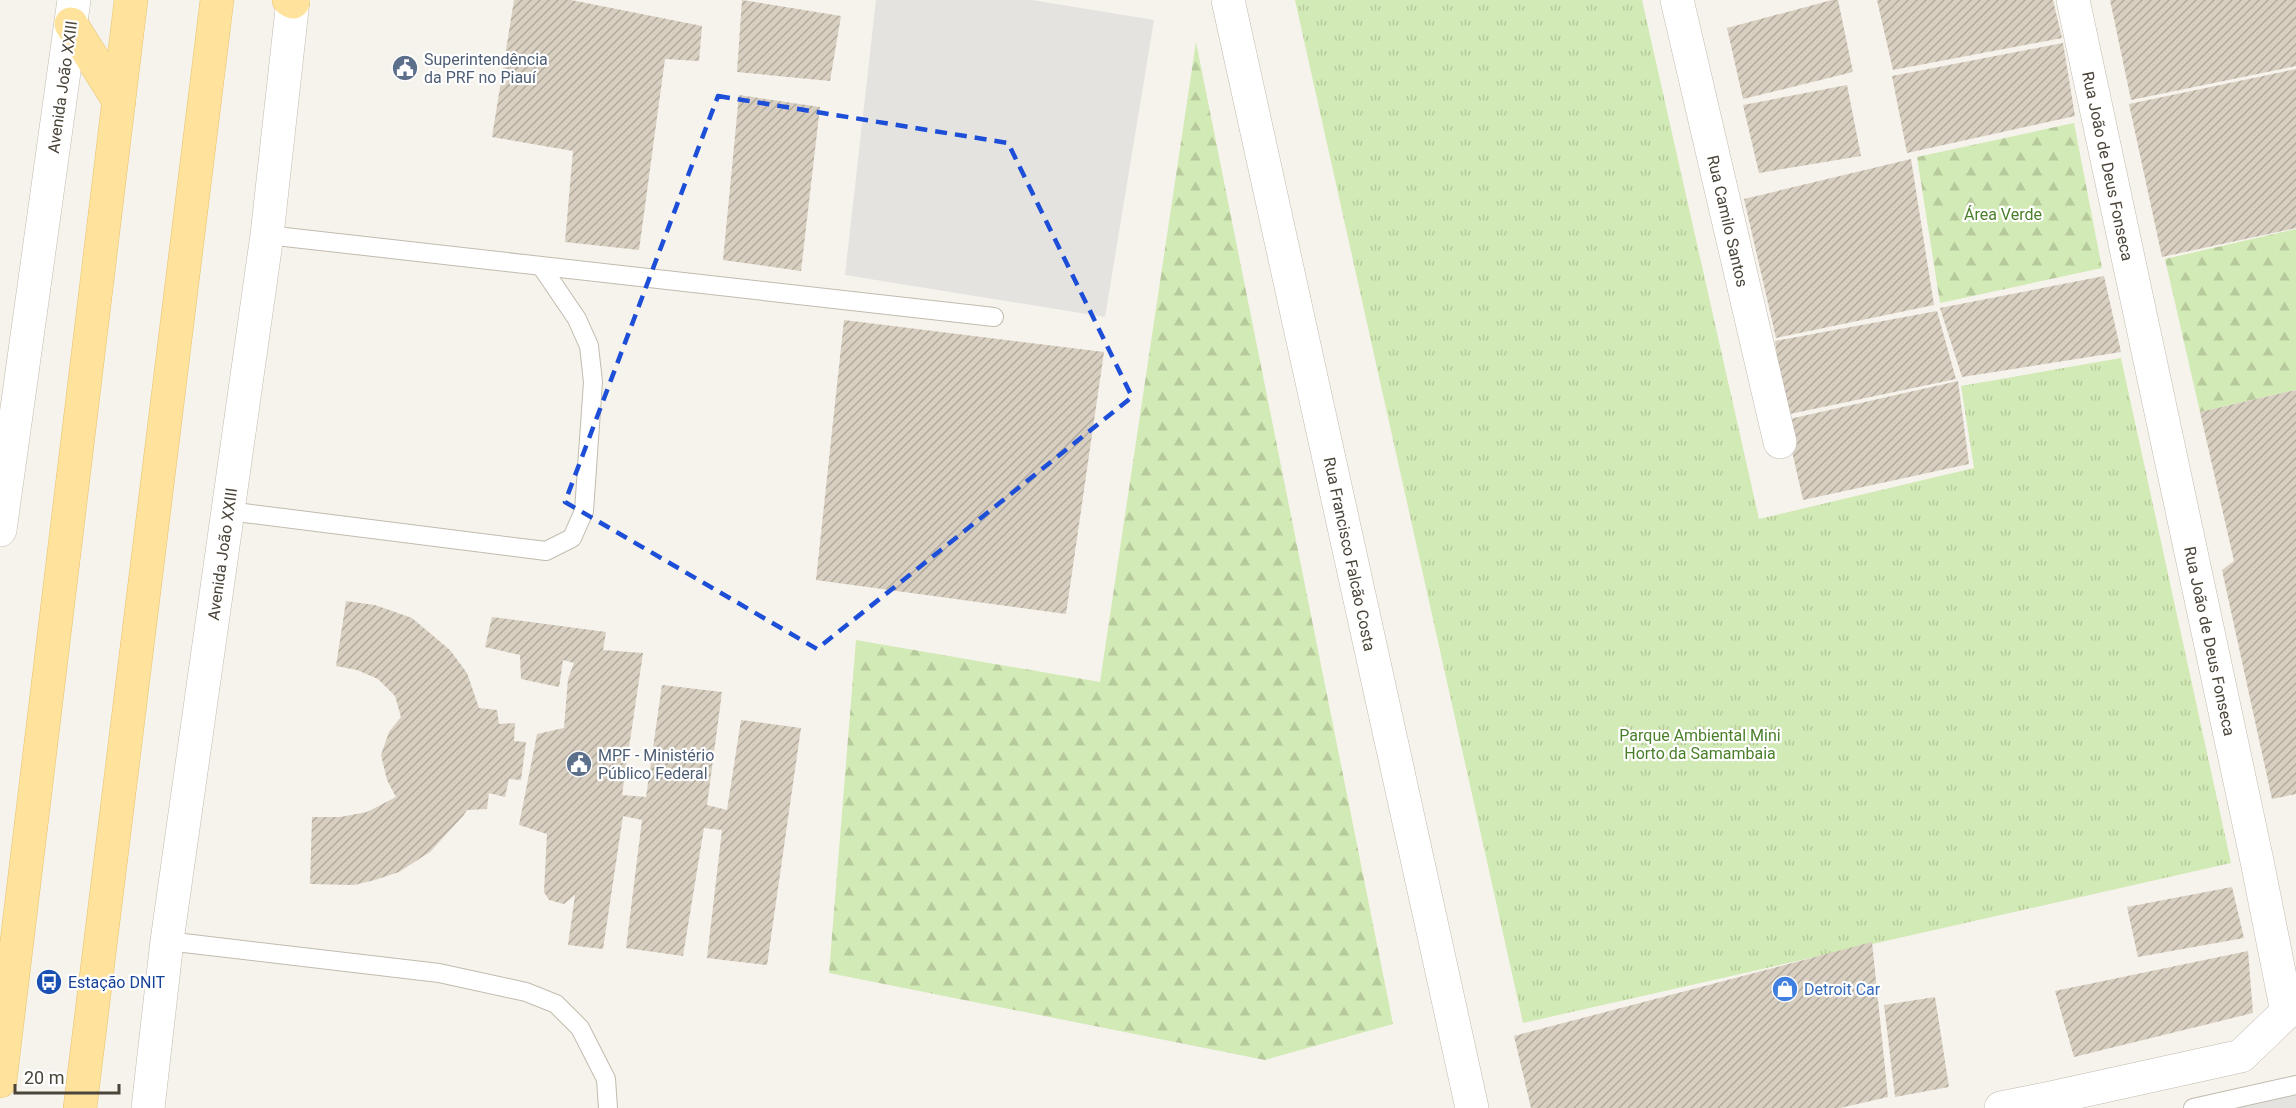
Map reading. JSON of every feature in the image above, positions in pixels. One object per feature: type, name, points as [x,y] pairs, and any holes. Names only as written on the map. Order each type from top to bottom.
[{"type":"main road","points":[[0,1082],[131,0]]},
{"type":"main road","points":[[80,1108],[218,0]]},
{"type":"main road","points":[[73,12],[119,101]]},
{"type":"street","name":"Rua Francisco Falcão Costa","points":[[1228,0],[1472,1108]]},
{"type":"street","name":"Rua Camilo Santos","points":[[1677,0],[1780,442]]},
{"type":"street","name":"Rua João de Deus Fonseca","points":[[2001,1108],[2040,1104],[2241,1056],[2291,1012],[2073,0]]},
{"type":"street","name":"Avenida João XXIII","points":[[148,1108],[167,941],[267,235],[292,1]]},
{"type":"street","name":"Avenida João XXIII","points":[[0,530],[2,493],[73,12]]},
{"type":"lane","points":[[267,235],[994,317]]},
{"type":"lane","points":[[228,511],[546,551],[572,538],[584,511],[593,382],[588,346],[577,319],[541,266]]},
{"type":"lane","points":[[167,941],[439,973],[536,996],[556,1004],[580,1028],[606,1079],[608,1108]]},
{"type":"lane","points":[[2193,1108],[2296,1085]]},
{"type":"highlighted area","points":[[718,96],[1008,143],[1132,397],[817,649],[565,502]]},
{"type":"green space","name":"Parque Ambiental Mini Horto da Samambaia","points":[[1295,0],[1642,0],[1759,519],[1974,468],[1961,386],[2121,358],[2231,863],[1523,1023]]},
{"type":"green space","points":[[1196,42],[1393,1024],[1265,1060],[829,973],[856,640],[1100,682]]},
{"type":"green space","name":"Área Verde","points":[[2074,123],[2102,268],[1940,303],[1917,157]]},
{"type":"green space","points":[[2296,229],[2296,390],[2200,412],[2165,259]]},
{"type":"shaded area","points":[[876,0],[1032,0],[1154,20],[1105,317],[845,275]]},
{"type":"shaded area","points":[[2296,1093],[2296,1108],[2231,1108]]},
{"type":"building","points":[[514,0],[571,0],[702,26],[699,61],[665,59],[639,250],[565,242],[573,151],[492,137]]},
{"type":"building","points":[[742,0],[841,16],[830,81],[737,72]]},
{"type":"building","points":[[1838,0],[1853,72],[1743,99],[1727,28]]},
{"type":"building","points":[[1877,0],[2053,0],[2062,38],[1893,70]]},
{"type":"building","points":[[2110,0],[2296,0],[2296,66],[2131,100]]},
{"type":"building","points":[[2063,43],[2075,116],[1907,153],[1892,76]]},
{"type":"building","points":[[2296,69],[2296,228],[2162,257],[2129,104]]},
{"type":"building","points":[[1847,85],[1861,156],[1759,173],[1743,105]]},
{"type":"building","points":[[739,95],[820,107],[801,271],[723,260]]},
{"type":"building","points":[[1911,159],[1934,305],[1776,338],[1744,199]]},
{"type":"building","points":[[2104,276],[2121,352],[1962,377],[1940,308]]},
{"type":"building","points":[[1937,311],[1956,379],[1785,415],[1775,341]]},
{"type":"building","points":[[844,320],[1104,352],[1066,614],[816,580]]},
{"type":"building","points":[[1958,381],[1969,464],[1803,500],[1785,420]]},
{"type":"building","points":[[2296,390],[2296,794],[2272,799],[2222,570],[2234,561],[2200,412]]},
{"type":"building","points":[[346,601],[375,605],[412,618],[450,650],[467,673],[479,708],[497,710],[499,724],[515,723],[514,741],[526,742],[521,780],[509,779],[505,797],[489,793],[487,809],[467,810],[430,852],[399,872],[375,880],[354,885],[310,884],[312,817],[340,817],[367,812],[396,797],[387,780],[381,755],[389,732],[401,717],[395,696],[378,679],[357,670],[336,666]]},
{"type":"building","name":"MPF - Ministério Público Federal","points":[[492,617],[606,632],[603,650],[643,653],[622,795],[646,797],[662,685],[722,692],[707,805],[727,810],[741,720],[801,728],[767,965],[707,958],[722,830],[704,828],[683,956],[626,948],[642,820],[623,816],[603,949],[568,945],[575,895],[564,904],[549,900],[544,892],[547,834],[519,825],[537,734],[564,728],[568,679],[574,663],[563,660],[559,687],[521,679],[520,655],[485,647]]},
{"type":"building","points":[[2232,887],[2244,938],[2138,957],[2127,907]]},
{"type":"building","name":"Detroit Car","points":[[1872,942],[1888,1097],[1840,1108],[1531,1108],[1514,1036]]},
{"type":"building","points":[[2248,951],[2253,1013],[2074,1057],[2055,991]]},
{"type":"building","points":[[1935,997],[1949,1087],[1895,1097],[1884,1005]]},
{"type":"place","name":"Superintendência da PRF no Piauí","points":[[405,68]]},
{"type":"place","name":"MPF - Ministério Público Federal","points":[[579,764]]},
{"type":"place","name":"Estação DNIT","points":[[49,982]]},
{"type":"place","name":"Detroit Car","points":[[1785,989]]}]
